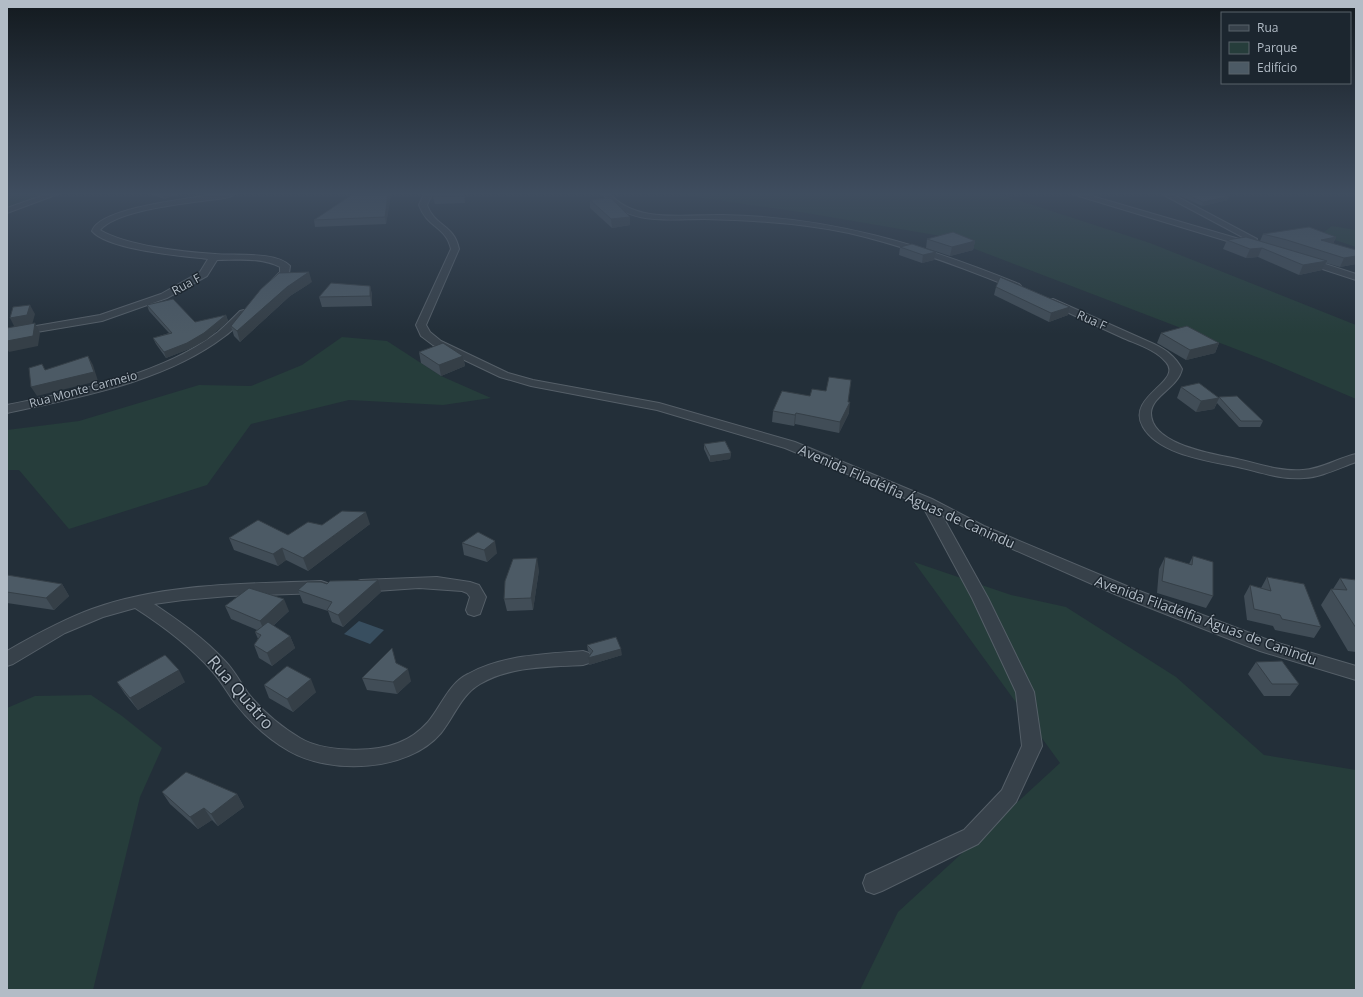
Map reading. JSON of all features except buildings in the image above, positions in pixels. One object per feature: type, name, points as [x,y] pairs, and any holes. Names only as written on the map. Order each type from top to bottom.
[{"type":"street","name":"Rua F","points":[[7,334],[92,320],[115,314],[164,296],[204,274],[214,257],[166,251],[119,241]]},
{"type":"street","name":"Avenida Filadélfia Águas de Canindu","points":[[454,241],[455,249],[421,325],[425,334],[437,343],[504,375],[531,383],[659,407],[790,445],[928,502],[979,529],[1123,591],[1266,646],[1356,673]]},
{"type":"street","points":[[889,241],[946,257],[1026,290]]},
{"type":"street","points":[[1243,241],[1259,245],[1251,241]]},
{"type":"street","points":[[214,257],[262,259],[286,266],[284,273],[266,291]]},
{"type":"street","points":[[1296,258],[1356,277]]},
{"type":"street","name":"Rua F","points":[[1040,297],[1146,345],[1172,361],[1177,368],[1175,379],[1156,393],[1148,404],[1145,416],[1151,430],[1168,443],[1196,453],[1287,474],[1306,474],[1356,458]]},
{"type":"street","name":"Rua Monte Carmeio","points":[[7,409],[121,381],[191,354],[211,343],[235,324],[250,306]]},
{"type":"street","points":[[874,883],[971,837],[1009,796],[1032,746],[1025,692],[980,598],[928,502]]},
{"type":"street","points":[[7,659],[59,629],[98,613],[137,602],[202,591],[339,586],[462,585],[473,589],[478,597],[474,610]]},
{"type":"street","name":"Rua Quatro","points":[[137,602],[194,640],[217,664],[242,698],[267,726],[297,746],[329,757],[364,757],[394,753],[419,742],[434,727],[453,698],[472,679],[491,670],[538,662],[583,658]]},
{"type":"green space","points":[[953,241],[1142,241],[1150,243],[1356,325],[1356,399],[1267,361]]},
{"type":"green space","points":[[1337,241],[1356,241],[1356,247]]},
{"type":"green space","points":[[342,337],[387,341],[441,376],[491,398],[443,405],[349,400],[251,424],[207,485],[69,529],[19,470],[7,470],[7,430],[79,421],[199,385],[251,386],[302,365]]},
{"type":"green space","points":[[914,562],[1011,595],[1066,607],[1176,677],[1264,755],[1356,770],[1356,990],[860,990],[898,912],[1060,763]]},
{"type":"green space","points":[[91,695],[122,716],[162,748],[140,797],[93,990],[7,990],[7,708],[35,696]]},
{"type":"water","points":[[359,621],[384,630],[370,644],[344,634]]}]
